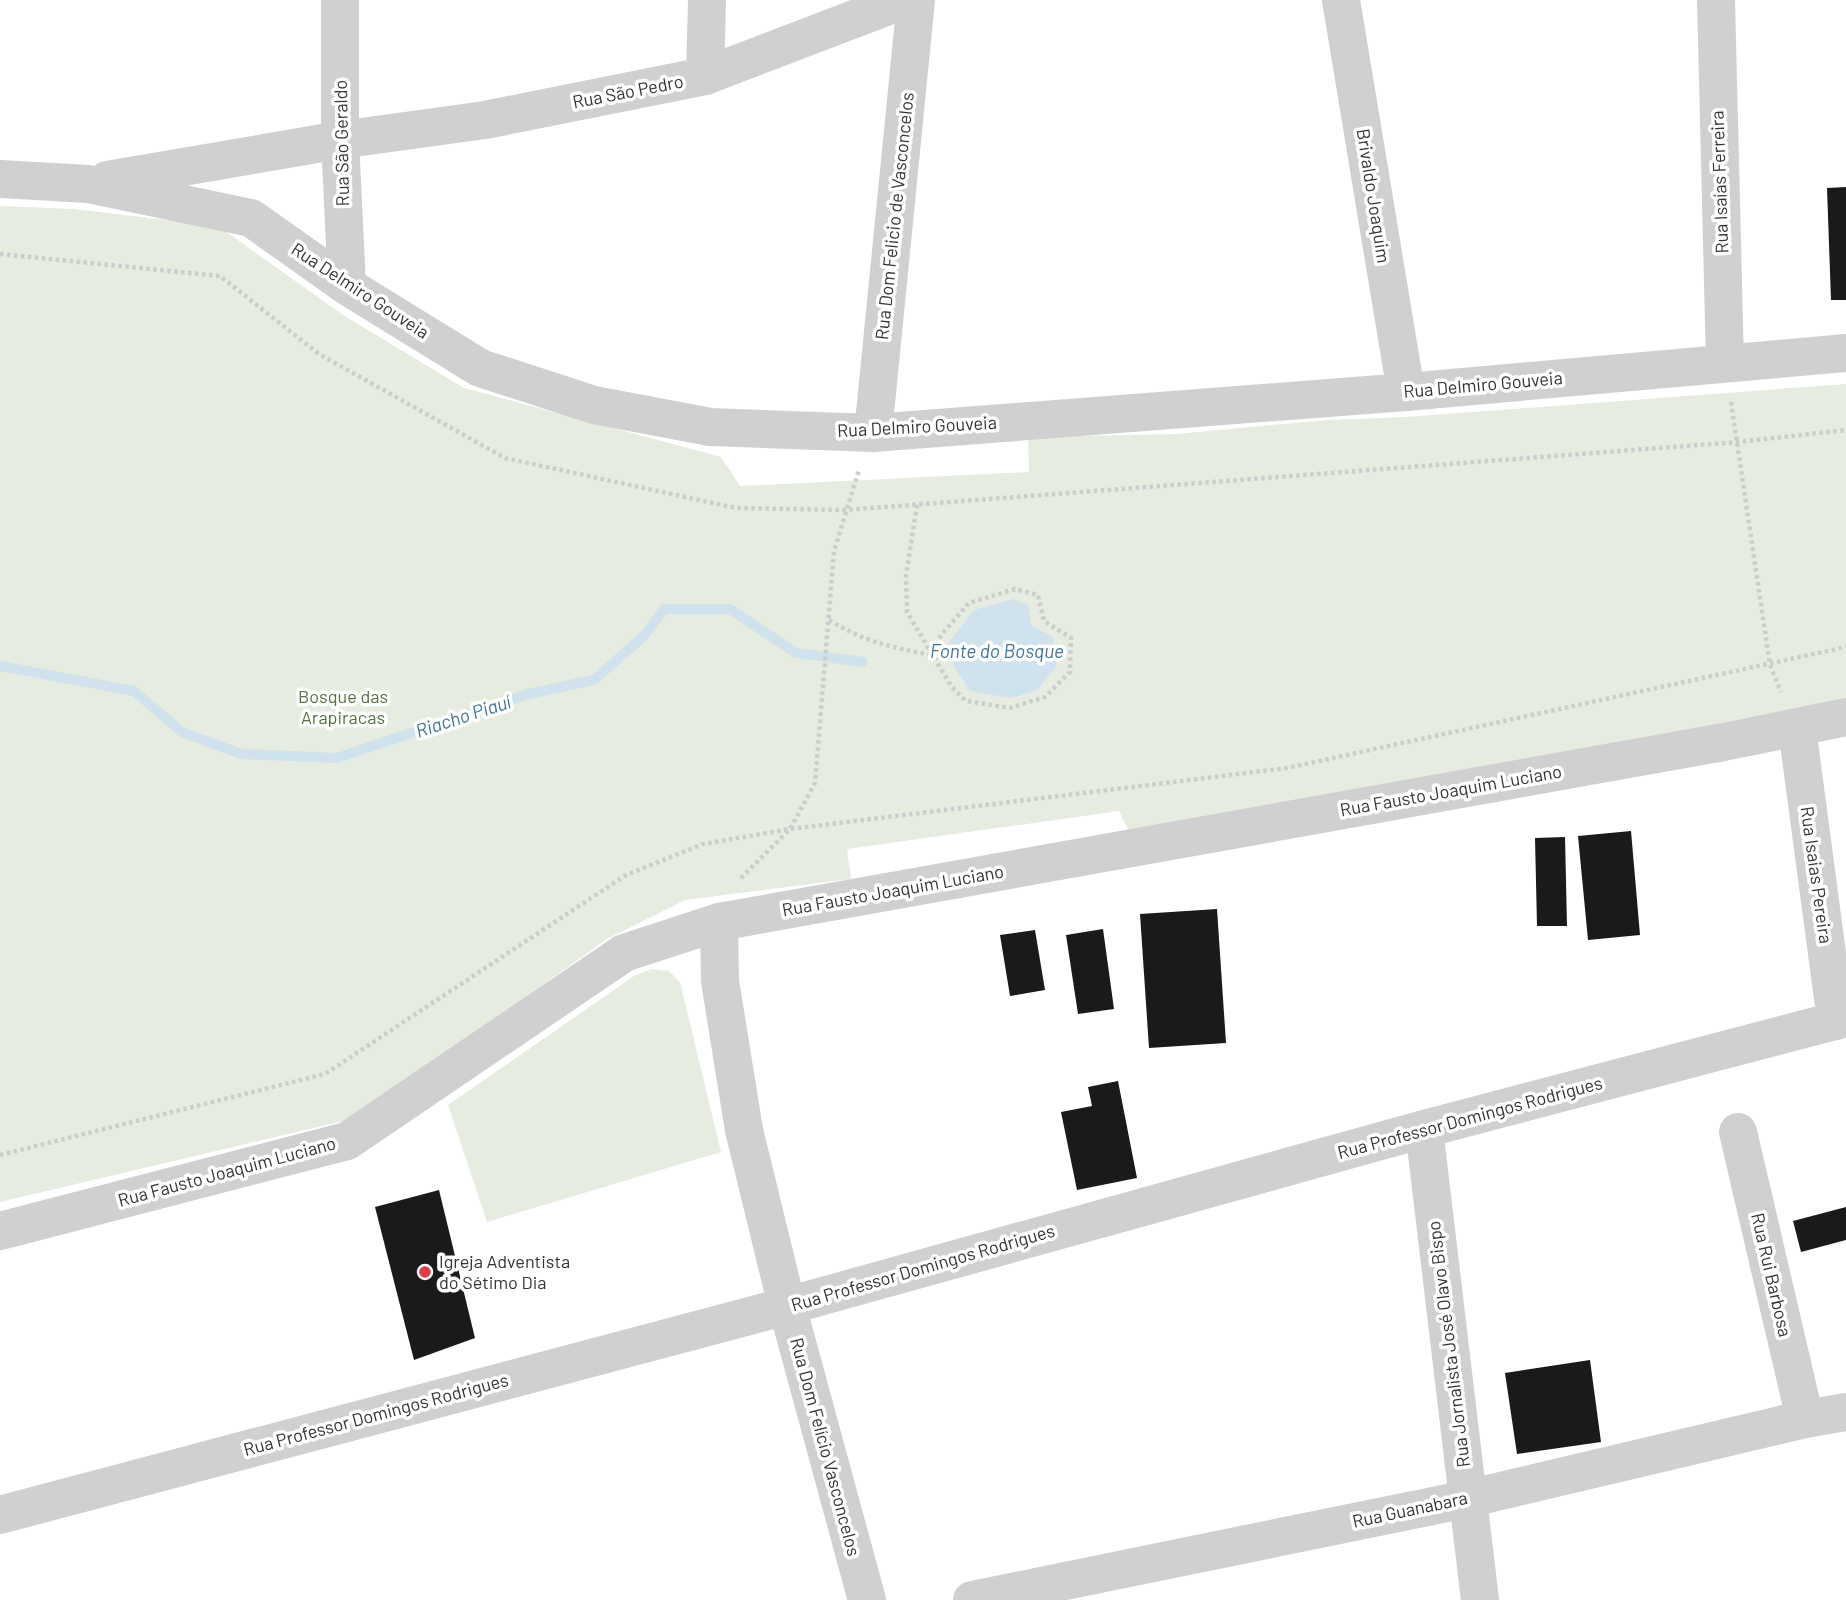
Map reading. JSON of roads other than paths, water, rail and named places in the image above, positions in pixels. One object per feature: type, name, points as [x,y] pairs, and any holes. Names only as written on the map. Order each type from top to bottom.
[{"type":"street","name":"Rua São Geraldo","points":[[340,0],[340,140],[347,286]]},
{"type":"street","points":[[705,76],[707,0]]},
{"type":"street","name":"Rua São Pedro","points":[[88,184],[340,140],[485,120],[705,76],[904,0]]},
{"type":"street","name":"Rua Dom Felicio de Vasconcelos","points":[[873,433],[916,0]]},
{"type":"street","name":"Brivaldo Joaquim","points":[[1340,0],[1406,392]]},
{"type":"street","name":"Rua Isaías Ferreira","points":[[1716,0],[1725,363]]},
{"type":"street","name":"Rua Delmiro Gouveia","points":[[0,179],[88,184],[251,218],[347,286],[480,368],[594,405],[710,427],[873,433],[1406,392],[1846,353]]},
{"type":"street","name":"Rua Fausto Joaquim Luciano","points":[[0,1231],[346,1141],[624,953],[719,922],[1846,718]]},
{"type":"street","name":"Rua Isaias Pereira","points":[[1797,729],[1841,1020]]},
{"type":"street","name":"Rua Dom Felício Vasconcelos","points":[[719,922],[720,981],[744,1130],[867,1600]]},
{"type":"street","name":"Rua Professor Domingos Rodrigues","points":[[0,1515],[788,1306],[1424,1129],[1841,1020]]},
{"type":"street","name":"Rua Jornalista José Olavo Bispo","points":[[1424,1129],[1480,1600]]},
{"type":"street","name":"Rua Rui Barbosa","points":[[1738,1132],[1805,1419]]},
{"type":"street","name":"Rua Guanabara","points":[[972,1600],[1467,1499],[1805,1419],[1846,1412]]},
{"type":"water","name":"Fonte do Bosque","points":[[1014,599],[1029,606],[1031,625],[1053,637],[1057,666],[1036,691],[1010,698],[970,691],[948,657],[950,641],[974,610]]},
{"type":"waterway","name":"Riacho Piauí","points":[[0,666],[134,691],[182,732],[241,754],[337,758],[528,694],[594,680],[645,635],[664,609],[730,609],[796,653],[863,662]]},
{"type":"place","name":"Igreja Adventista do Sétimo Dia","points":[[425,1272]]},
{"type":"park label","name":"Bosque das Arapiracas","points":[[343,707]]}]
